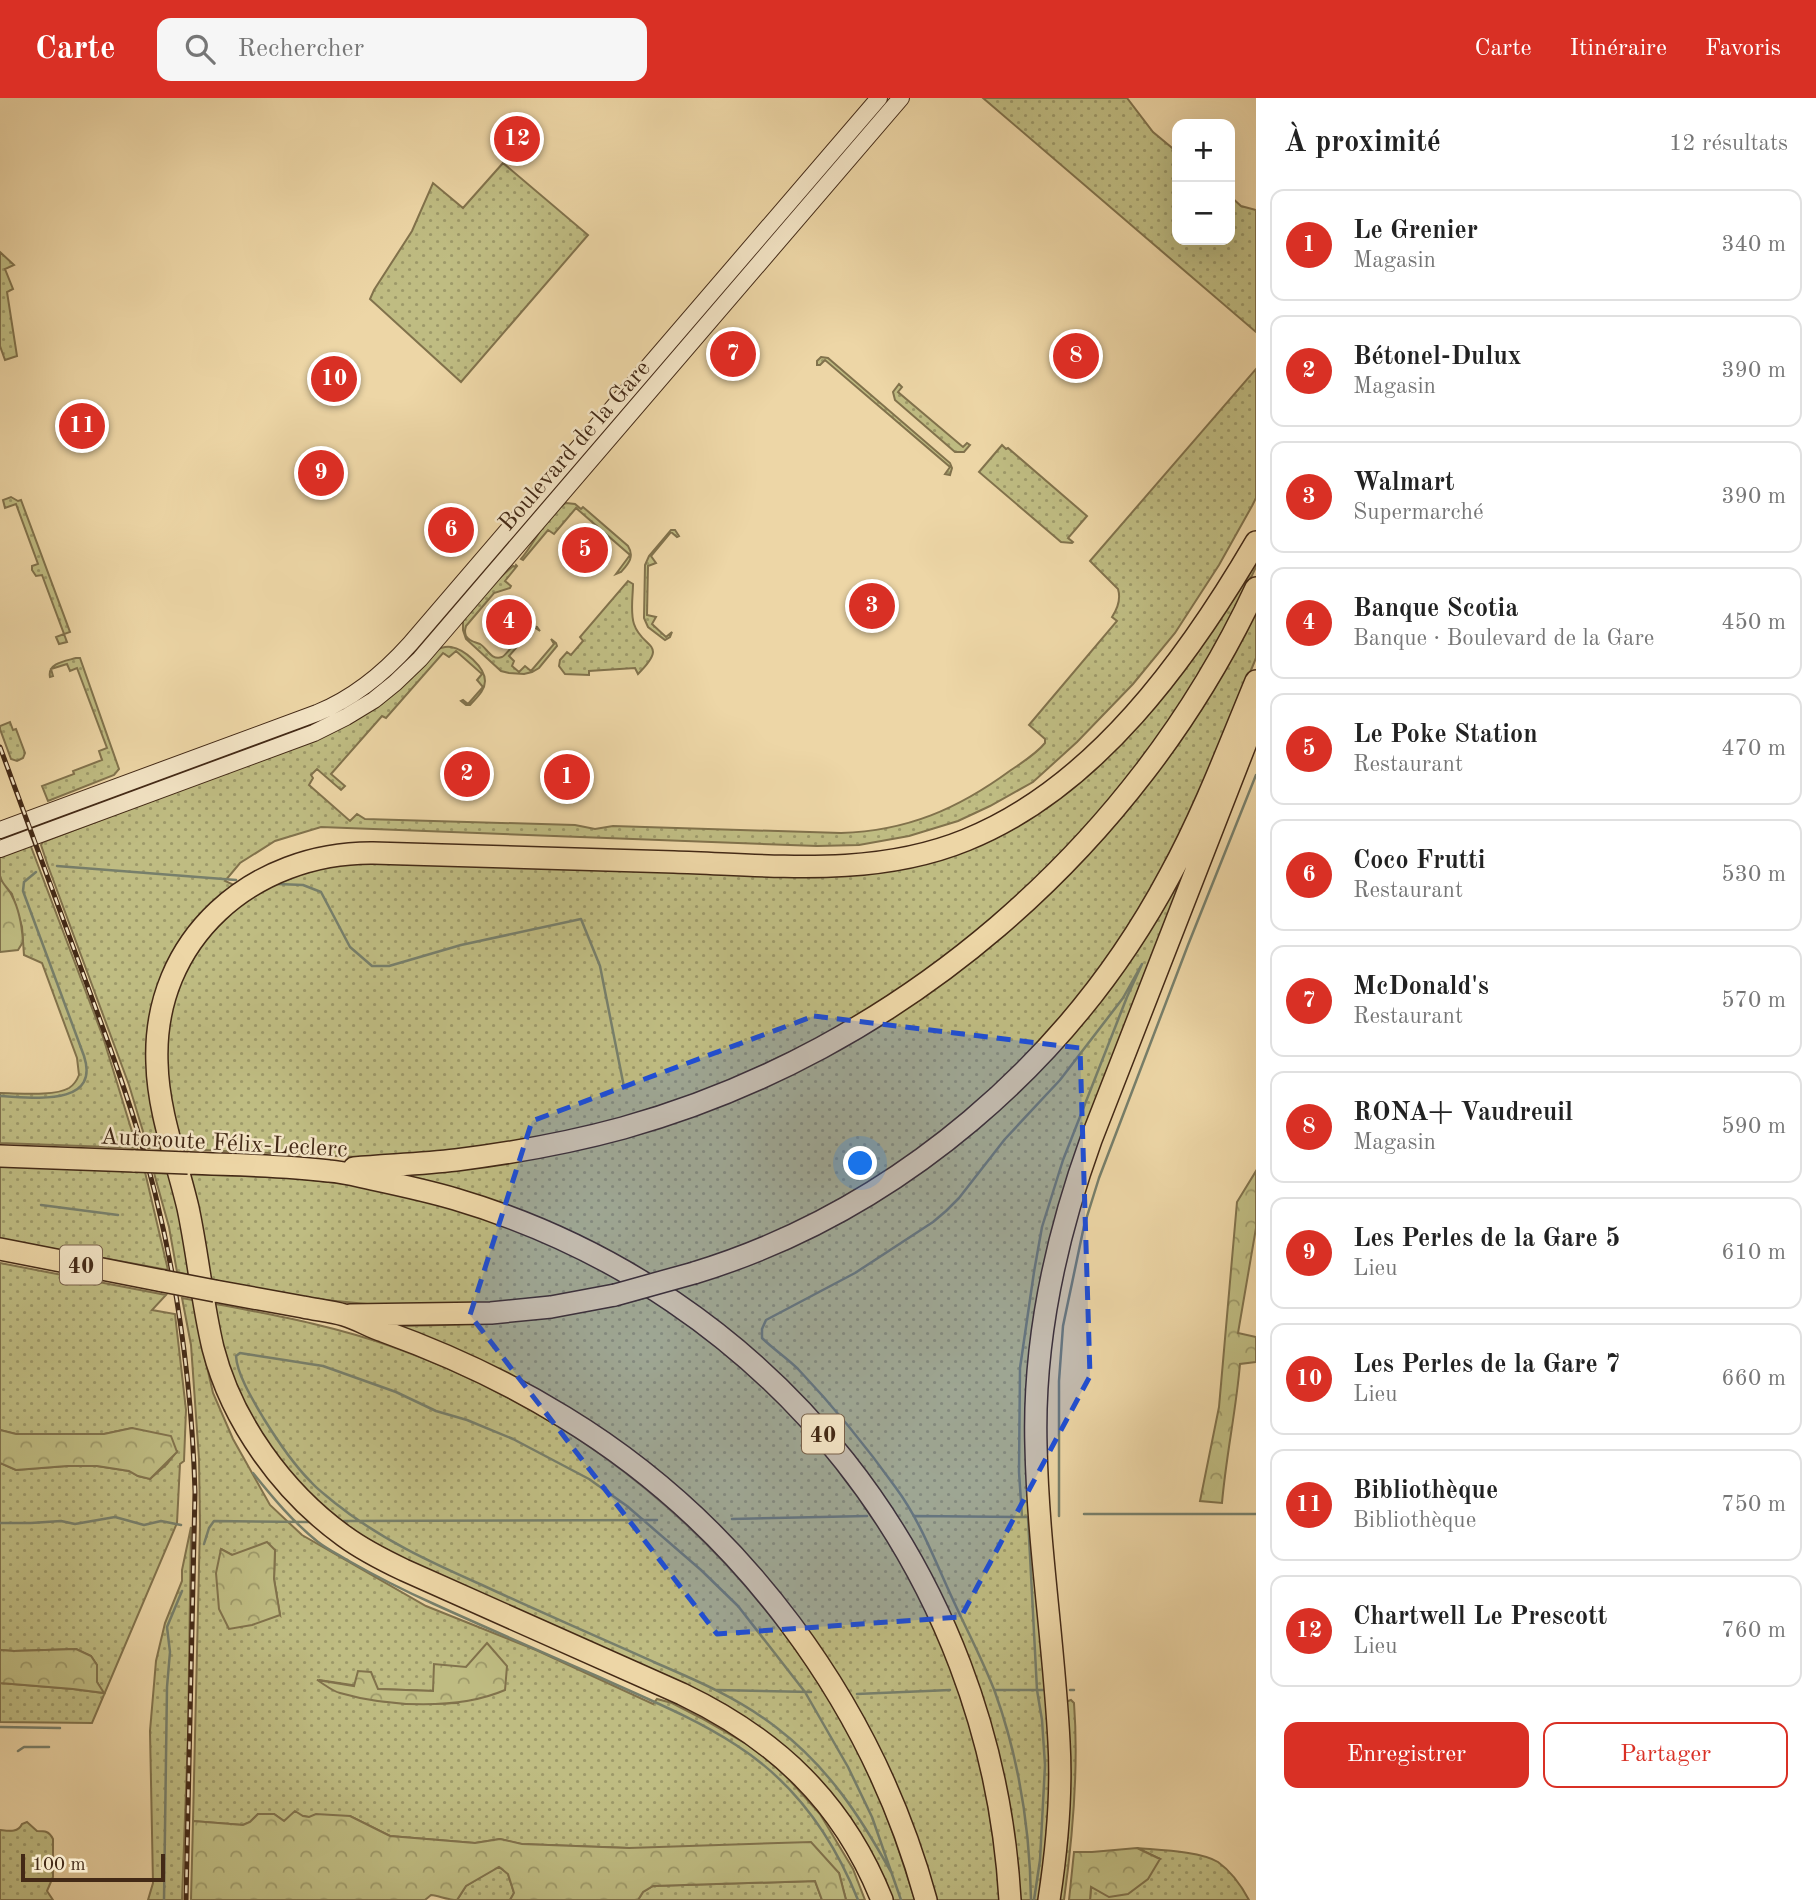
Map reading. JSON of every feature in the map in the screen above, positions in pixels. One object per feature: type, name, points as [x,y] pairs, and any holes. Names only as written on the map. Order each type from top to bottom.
[{"type":"highway","points":[[881,1900],[861,1855],[827,1804],[793,1768],[752,1733],[706,1705],[364,1550],[313,1511],[276,1470],[234,1404],[209,1333],[191,1222],[158,1078],[157,1049],[165,999],[183,956],[209,920],[222,908],[261,879],[324,856],[373,853],[848,866],[908,858],[965,840],[1010,818],[1040,799],[1073,773],[1112,736],[1162,682],[1185,652],[1213,613],[1256,542]]},
{"type":"highway","points":[[331,1171],[517,1152],[634,1125],[703,1102],[755,1080],[875,1017],[984,938],[1046,882],[1100,826],[1152,763],[1190,708],[1256,588]]},
{"type":"highway","points":[[345,1315],[491,1313],[551,1307],[615,1295],[694,1273],[775,1243],[869,1194],[916,1163],[965,1126],[1014,1082],[1071,1021],[1108,975],[1158,896],[1195,827],[1256,681]]},
{"type":"highway","points":[[1049,1900],[1057,1835],[1059,1743],[1035,1443],[1039,1371],[1050,1288],[1083,1163],[1256,718]]},
{"type":"highway","name":"Autoroute Félix-Leclerc","points":[[0,1156],[331,1171],[403,1185],[463,1201],[520,1221],[587,1251],[648,1284],[699,1319],[756,1366],[802,1411],[849,1466],[891,1525],[924,1584],[949,1636],[975,1705],[993,1773],[1010,1900]]},
{"type":"highway","name":"40","points":[[0,1250],[345,1315],[469,1366],[542,1404],[620,1455],[669,1494],[710,1532],[756,1581],[823,1672],[846,1708],[888,1793],[926,1900]]},
{"type":"main road","name":"Boulevard de la Gare","points":[[0,830],[317,713],[347,698],[378,676],[410,644],[879,98]]},
{"type":"main road","name":"Boulevard de la Gare","points":[[0,849],[314,733],[356,711],[395,684],[420,659],[901,98]]},
{"type":"highlighted area","points":[[814,1016],[1080,1048],[1090,1376],[961,1617],[717,1634],[470,1315],[532,1121]]},
{"type":"green space","points":[[983,98],[1127,98],[1153,132],[1172,148],[1172,245],[1235,245],[1235,201],[1241,206],[1256,210],[1256,332]]},
{"type":"green space","points":[[503,163],[588,235],[461,382],[370,299],[412,231],[433,183],[463,208]]},
{"type":"green space","points":[[0,252],[14,265],[5,269],[13,289],[7,292],[17,356],[5,360],[0,346]]},
{"type":"green space","points":[[821,357],[828,358],[950,463],[952,468],[950,475],[945,474],[950,467],[825,360],[817,365]]},
{"type":"green space","points":[[1256,369],[1256,498],[1252,506],[1219,565],[1175,633],[1133,684],[1077,742],[1033,782],[958,821],[909,836],[859,845],[817,846],[321,827],[275,841],[240,863],[225,881],[236,886],[160,995],[167,1149],[148,1148],[129,1085],[48,866],[41,845],[43,842],[313,739],[435,651],[447,647],[456,648],[467,655],[482,670],[484,688],[470,705],[461,701],[468,704],[483,687],[477,680],[482,674],[456,651],[449,657],[443,653],[386,718],[382,716],[331,774],[345,786],[341,790],[317,769],[311,775],[313,778],[309,785],[350,821],[357,814],[365,819],[575,825],[595,829],[613,826],[841,833],[888,828],[931,815],[991,784],[1029,758],[1045,743],[1045,739],[1029,725],[1117,621],[1112,617],[1118,603],[1118,589],[1090,561]]},
{"type":"green space","points":[[899,384],[902,387],[898,392],[963,447],[967,443],[970,445],[964,452],[955,452],[895,400],[893,392]]},
{"type":"green space","points":[[1002,445],[1087,516],[1068,538],[1072,543],[1061,542],[979,472]]},
{"type":"green space","points":[[11,497],[21,500],[70,632],[64,634],[42,575],[36,576],[32,570],[32,566],[38,564],[16,504],[5,508],[3,500]]},
{"type":"green space","points":[[566,503],[575,504],[581,509],[583,507],[628,546],[631,557],[621,572],[616,574],[630,555],[576,508],[554,534],[548,530],[523,560],[521,559],[547,521]]},
{"type":"green space","points":[[671,530],[675,530],[679,536],[671,532],[651,556],[656,563],[648,566],[647,615],[656,617],[652,624],[666,637],[672,632],[665,640],[648,627],[644,618],[645,565],[649,556]]},
{"type":"green space","points":[[1256,553],[1256,567],[1239,603],[1179,709],[1110,802],[1016,899],[929,970],[834,1031],[714,1088],[600,1125],[468,1150],[357,1157],[181,1149],[163,1067],[172,999],[201,941],[261,886],[331,862],[864,872],[1050,800]]},
{"type":"green space","points":[[516,565],[505,581],[510,588],[494,593],[466,626],[465,632],[469,640],[480,644],[492,656],[498,658],[507,653],[527,628],[531,626],[537,627],[540,631],[534,627],[509,656],[514,661],[512,666],[519,672],[525,666],[531,671],[554,644],[551,639],[557,646],[539,668],[524,674],[501,671],[466,639],[463,630],[463,618],[492,585]]},
{"type":"green space","points":[[628,581],[633,584],[634,624],[653,651],[647,664],[638,674],[635,668],[589,671],[589,675],[565,674],[559,666],[560,660],[567,652],[571,655],[583,641],[580,637]]},
{"type":"green space","points":[[1256,607],[1256,658],[1207,777],[1161,877],[1097,976],[999,1085],[898,1167],[778,1233],[653,1278],[594,1244],[532,1216],[468,1193],[402,1176],[402,1172],[760,1087],[839,1048],[914,1002],[985,949],[1051,891],[1112,828],[1166,759],[1215,685]]},
{"type":"green space","points":[[64,634],[67,642],[59,644],[56,637]]},
{"type":"green space","points":[[80,658],[119,769],[114,775],[48,801],[42,786],[102,760],[99,751],[107,748],[77,668],[70,671],[67,664],[51,669],[63,662]]},
{"type":"green space","points":[[10,722],[13,730],[16,729],[25,753],[23,758],[17,761],[11,759],[0,729],[0,726]]},
{"type":"green space","points":[[30,844],[103,1037],[137,1148],[0,1143],[0,1093],[45,1094],[62,1091],[69,1088],[79,1075],[77,1058],[42,963],[24,955],[22,927],[12,894],[2,884],[0,876],[0,855]]},
{"type":"green space","points":[[1194,848],[1036,1332],[1054,1745],[1044,1900],[1019,1900],[1010,1809],[989,1720],[958,1635],[918,1554],[868,1478],[810,1409],[745,1345],[672,1290],[769,1256],[1051,1057],[1087,1018],[1129,961]]},
{"type":"green space","points":[[0,876],[11,893],[20,918],[23,942],[18,950],[0,952]]},
{"type":"green space","points":[[0,1166],[145,1172],[168,1270],[0,1239]]},
{"type":"green space","points":[[1256,1171],[1256,1228],[1238,1333],[1256,1337],[1256,1362],[1240,1364],[1222,1503],[1200,1501],[1219,1407],[1237,1202]]},
{"type":"green space","points":[[154,1173],[173,1174],[194,1276],[177,1272],[169,1227]]},
{"type":"green space","points":[[187,1174],[294,1178],[398,1192],[510,1226],[631,1283],[516,1304],[398,1307],[325,1300],[209,1279]]},
{"type":"green space","points":[[0,1263],[166,1295],[152,1310],[175,1314],[186,1410],[177,1523],[92,1723],[0,1722],[0,1683],[103,1693],[97,1682],[97,1665],[91,1656],[76,1649],[0,1650],[0,1463],[16,1470],[97,1466],[129,1471],[150,1479],[177,1451],[132,1428],[104,1434],[16,1434],[0,1430]]},
{"type":"green space","points":[[652,1296],[715,1341],[810,1431],[879,1521],[940,1634],[980,1753],[1003,1900],[934,1900],[872,1742],[680,1495],[394,1326],[524,1320],[588,1311]]},
{"type":"green space","points":[[182,1298],[198,1301],[201,1341],[213,1393],[233,1439],[270,1505],[302,1535],[426,1606],[536,1650],[653,1704],[657,1699],[672,1703],[750,1746],[776,1765],[820,1814],[853,1869],[865,1900],[846,1900],[839,1873],[629,1848],[521,1844],[500,1839],[475,1843],[390,1836],[350,1816],[303,1816],[284,1821],[274,1814],[258,1814],[243,1825],[193,1821],[200,1525],[199,1459],[191,1345]],"holes":[[[221,1549],[232,1555],[275,1550],[274,1579],[280,1615]],[[466,1667],[458,1703],[381,1701],[319,1680],[378,1689],[434,1691]]]},
{"type":"green space","points":[[211,1303],[350,1333],[452,1370],[557,1425],[652,1494],[696,1534],[737,1577],[805,1662],[844,1725],[876,1790],[915,1900],[889,1900],[799,1762],[364,1541],[317,1503],[270,1450],[234,1385]]},
{"type":"green space","points":[[132,1428],[171,1436],[177,1452],[150,1479],[129,1471],[97,1466],[16,1470],[0,1463],[0,1430],[16,1434],[104,1434]]},
{"type":"green space","points":[[191,1527],[182,1900],[148,1900],[153,1883],[150,1731],[156,1661],[165,1623],[182,1581]]},
{"type":"green space","points":[[267,1542],[275,1550],[274,1579],[280,1615],[252,1625],[229,1629],[219,1609],[216,1573],[221,1549],[232,1555]]},
{"type":"green space","points":[[487,1643],[507,1666],[505,1690],[467,1701],[423,1704],[380,1701],[337,1692],[317,1680],[354,1686],[358,1671],[371,1672],[378,1689],[433,1691],[434,1664],[466,1667]]},
{"type":"green space","points":[[76,1649],[91,1656],[97,1665],[97,1682],[104,1693],[0,1683],[0,1650]]},
{"type":"green space","points":[[1071,1700],[1074,1703],[1076,1752],[1072,1827],[1064,1900],[1056,1900],[1065,1702]]},
{"type":"green space","points":[[295,1811],[309,1817],[316,1814],[350,1816],[390,1836],[475,1843],[500,1839],[522,1844],[629,1848],[811,1842],[839,1873],[846,1900],[822,1900],[815,1881],[653,1886],[643,1892],[638,1900],[510,1900],[514,1893],[508,1874],[499,1867],[466,1886],[457,1900],[431,1895],[425,1900],[191,1900],[193,1821],[243,1825],[258,1814],[274,1814],[284,1821]]},
{"type":"green space","points":[[27,1822],[37,1831],[45,1831],[53,1839],[53,1877],[47,1891],[53,1900],[0,1900],[0,1830],[16,1830]]},
{"type":"green space","points":[[1137,1848],[1210,1858],[1232,1874],[1249,1900],[1090,1900],[1091,1887],[1160,1859]]},
{"type":"green space","points":[[1137,1848],[1160,1859],[1148,1879],[1128,1894],[1109,1897],[1091,1887],[1090,1900],[1069,1900],[1074,1852]]},
{"type":"green space","points":[[499,1866],[508,1874],[514,1893],[510,1900],[457,1900],[466,1886]]},
{"type":"green space","points":[[815,1881],[822,1900],[638,1900],[643,1892],[653,1886]]},
{"type":"waterway","points":[[1059,1516],[1059,1381],[1063,1326],[1084,1226],[1099,1178],[1256,775]]},
{"type":"waterway","points":[[57,866],[236,880]]},
{"type":"waterway","points":[[0,1096],[60,1096],[73,1092],[82,1084],[87,1073],[84,1056],[23,891],[24,882],[36,872]]},
{"type":"waterway","points":[[278,884],[303,885],[321,892],[350,947],[372,966],[389,966],[461,945],[581,919],[600,966],[624,1087]]},
{"type":"waterway","points":[[1022,1517],[1019,1472],[1020,1368],[1042,1227],[1063,1160],[1142,964],[1123,998],[1060,1080],[1005,1139],[946,1211],[855,1273],[766,1320],[762,1329],[762,1338],[798,1369],[873,1457],[912,1512],[925,1538],[995,1692],[1011,1743],[1022,1795],[1031,1900]]},
{"type":"waterway","points":[[41,1205],[118,1215]]},
{"type":"waterway","points":[[891,1872],[842,1794],[812,1759],[763,1718],[734,1699],[703,1684],[425,1558],[388,1539],[335,1503],[304,1475],[280,1443],[247,1388],[236,1356],[240,1353],[323,1366],[396,1392],[436,1411],[467,1420],[513,1439],[589,1479],[627,1506],[738,1606],[805,1692],[848,1767],[872,1817],[901,1900]]},
{"type":"waterway","points":[[253,1473],[309,1534],[349,1561],[423,1599],[651,1700],[736,1745],[776,1776],[809,1813],[837,1854],[858,1900]]},
{"type":"waterway","points":[[1084,1514],[1256,1514]]},
{"type":"waterway","points":[[732,1519],[867,1516]]},
{"type":"waterway","points":[[915,1516],[1028,1517],[1037,1690],[1045,1765],[1040,1860],[1034,1900]]},
{"type":"waterway","points":[[0,1523],[61,1521],[75,1524],[115,1517],[144,1525],[161,1521],[181,1525]]},
{"type":"waterway","points":[[344,1521],[657,1520]]},
{"type":"waterway","points":[[204,1544],[214,1521],[310,1522]]},
{"type":"waterway","points":[[164,1900],[167,1687],[170,1652],[167,1627],[182,1591]]},
{"type":"waterway","points":[[716,1690],[811,1692]]},
{"type":"waterway","points":[[857,1694],[950,1690]]},
{"type":"waterway","points":[[995,1690],[1044,1690]]},
{"type":"waterway","points":[[0,1727],[60,1728]]},
{"type":"waterway","points":[[18,1751],[24,1747],[49,1747]]},
{"type":"railway","points":[[0,747],[131,1109],[155,1193],[177,1304],[191,1416],[195,1492],[186,1900]]},
{"type":"place","name":"Chartwell Le Prescott","points":[[517,139]]},
{"type":"place","name":"McDonald's","points":[[733,354]]},
{"type":"place","name":"RONA+ Vaudreuil","points":[[1076,356]]},
{"type":"place","name":"Les Perles de la Gare 7","points":[[334,379]]},
{"type":"place","name":"Bibliothèque","points":[[82,426]]},
{"type":"place","name":"Les Perles de la Gare 5","points":[[321,473]]},
{"type":"place","name":"Coco Frutti","points":[[451,530]]},
{"type":"place","name":"Le Poke Station","points":[[585,550]]},
{"type":"place","name":"Walmart","points":[[872,606]]},
{"type":"place","name":"Banque Scotia","points":[[509,622]]},
{"type":"place","name":"Bétonel-Dulux","points":[[467,774]]},
{"type":"place","name":"Le Grenier","points":[[567,777]]}]
